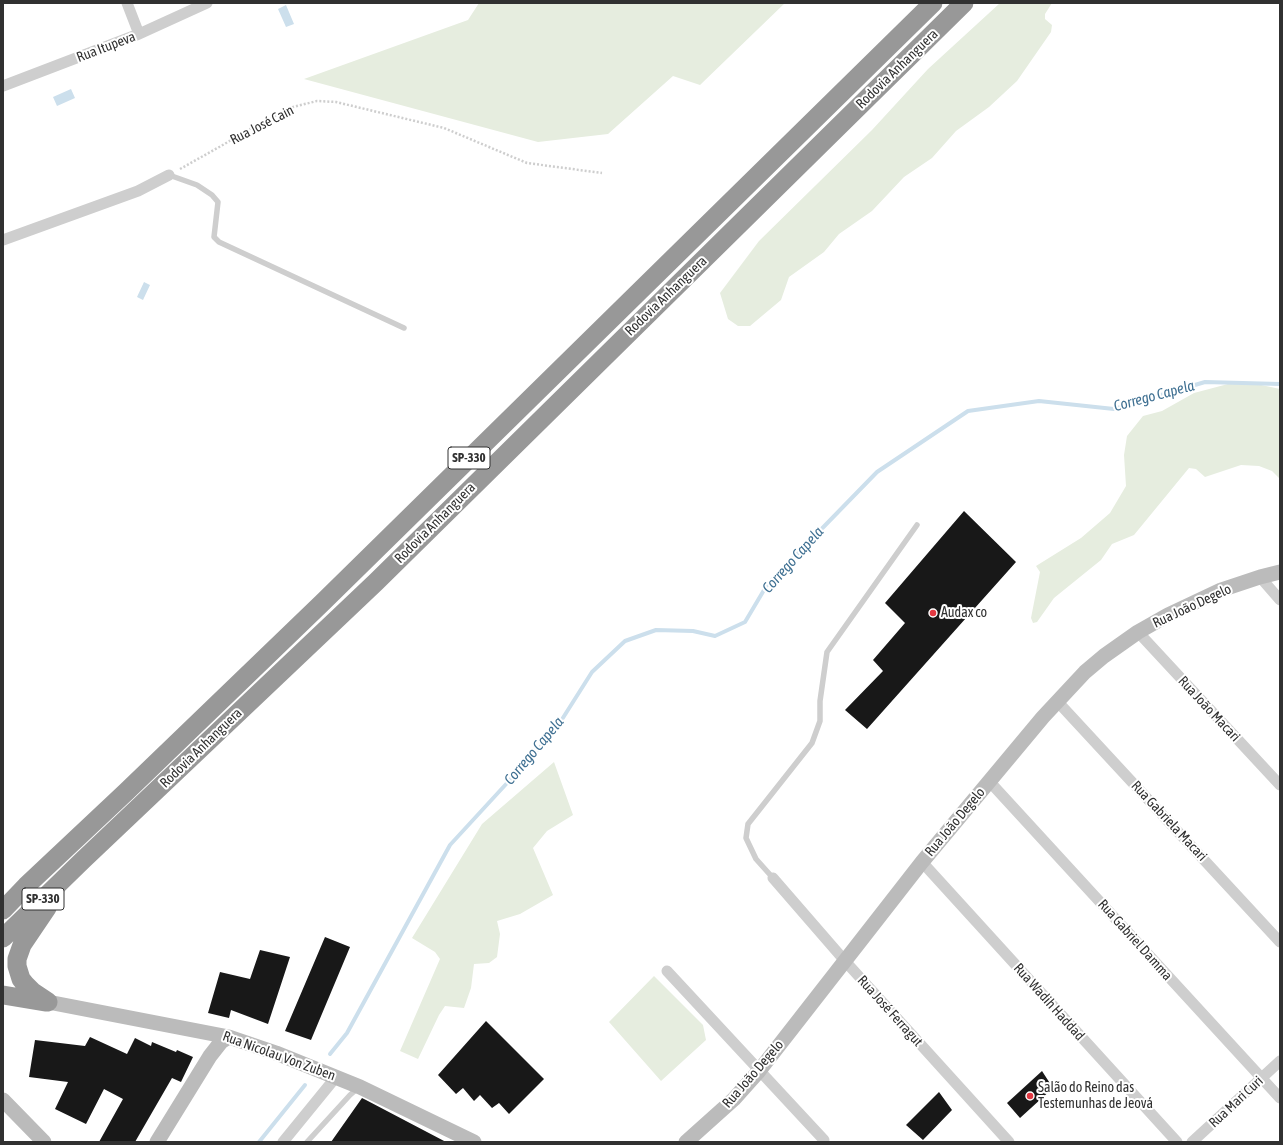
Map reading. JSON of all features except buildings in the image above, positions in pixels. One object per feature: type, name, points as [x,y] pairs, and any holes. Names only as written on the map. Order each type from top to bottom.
[{"type":"highway","name":"Rodovia Anhanguera","points":[[3,910],[26,886],[126,792],[322,602],[933,3]]},
{"type":"highway","name":"Rodovia Anhanguera","points":[[3,938],[376,582],[964,3]]},
{"type":"highway","points":[[48,1002],[33,992],[21,979],[17,966],[17,959],[26,937],[40,916],[83,860]]},
{"type":"highway","points":[[3,995],[48,1002]]},
{"type":"street","points":[[127,3],[139,34]]},
{"type":"street","name":"Rua Itupeva","points":[[3,86],[139,34],[207,3]]},
{"type":"street","points":[[3,240],[138,191],[169,175]]},
{"type":"street","name":"Rua João Degelo","points":[[686,1142],[734,1099],[759,1071],[922,862],[1057,701],[1085,672],[1104,656],[1138,632],[1168,615],[1221,590],[1280,572]]},
{"type":"street","points":[[1260,577],[1280,600]]},
{"type":"street","name":"Rua João Macari","points":[[1138,632],[1280,785]]},
{"type":"street","name":"Rua Gabriela Macari","points":[[1057,701],[1280,942]]},
{"type":"street","name":"Rua Gabriel Damma","points":[[989,781],[1280,1098]]},
{"type":"street","name":"Rua Wadih Haddad","points":[[922,862],[1177,1142]]},
{"type":"street","name":"Rua José Ferragut","points":[[772,878],[1009,1142]]},
{"type":"street","points":[[667,971],[824,1140]]},
{"type":"street","name":"Rua Nicolau Von Zuben","points":[[48,1002],[229,1036],[276,1053],[360,1087],[474,1142]]},
{"type":"street","points":[[180,1027],[201,1040],[205,1044],[210,1056]]},
{"type":"street","points":[[157,1142],[210,1056],[221,1042],[229,1036]]},
{"type":"street","name":"Rua Mari Curi","points":[[1192,1142],[1280,1061]]},
{"type":"street","points":[[283,1142],[336,1077]]},
{"type":"street","points":[[3,1100],[44,1142]]},
{"type":"lane","points":[[169,175],[197,185],[212,195],[218,202],[214,237],[219,242],[404,328]]},
{"type":"lane","points":[[772,878],[756,859],[746,838],[748,824],[812,743],[820,721],[820,701],[827,652],[917,525]]},
{"type":"lane","points":[[308,1142],[350,1095],[360,1087]]},
{"type":"path","name":"Rua José Cain","points":[[169,175],[255,126],[293,107],[317,101],[336,102],[444,128],[527,164],[602,173]]},
{"type":"shaded area","points":[[479,3],[785,3],[700,85],[673,76],[608,134],[538,142],[304,79],[468,20]]},
{"type":"shaded area","points":[[1000,3],[1052,3],[1045,14],[1045,19],[1052,25],[1051,32],[1017,81],[989,107],[956,131],[932,158],[904,177],[872,211],[839,234],[824,252],[789,277],[781,300],[750,326],[738,326],[728,319],[720,293],[759,241],[872,130],[928,69]]},
{"type":"shaded area","points":[[1252,383],[1280,389],[1280,479],[1272,471],[1259,466],[1241,465],[1205,477],[1196,469],[1189,468],[1134,535],[1112,544],[1101,560],[1054,598],[1037,622],[1033,623],[1031,618],[1040,572],[1036,566],[1081,538],[1110,513],[1126,486],[1124,455],[1127,436],[1143,416],[1162,411],[1194,393],[1228,384]]},
{"type":"shaded area","points":[[554,762],[573,815],[547,831],[533,848],[553,895],[520,914],[497,921],[500,934],[497,957],[489,963],[474,964],[471,988],[464,1008],[445,1006],[439,1015],[418,1059],[400,1051],[440,959],[435,952],[412,938],[482,824]]},
{"type":"shaded area","points":[[654,976],[703,1025],[706,1040],[661,1081],[609,1022]]},
{"type":"water","points":[[286,5],[294,24],[286,27],[278,9]]},
{"type":"water","points":[[71,89],[75,98],[57,106],[53,97]]},
{"type":"water","points":[[144,282],[150,285],[143,300],[137,297]]},
{"type":"waterway","name":"Corrego Capela","points":[[330,1054],[347,1033],[450,845],[554,732],[592,672],[625,641],[656,630],[693,631],[715,636],[745,622],[767,585],[877,472],[968,411],[1039,401],[1114,409],[1205,382],[1280,384]]},
{"type":"waterway","name":"Corrego Capela","points":[[259,1142],[305,1085]]},
{"type":"place","name":"Audax co","points":[[933,613]]},
{"type":"place","name":"Salão do Reino das Testemunhas de Jeová","points":[[1030,1096]]}]
